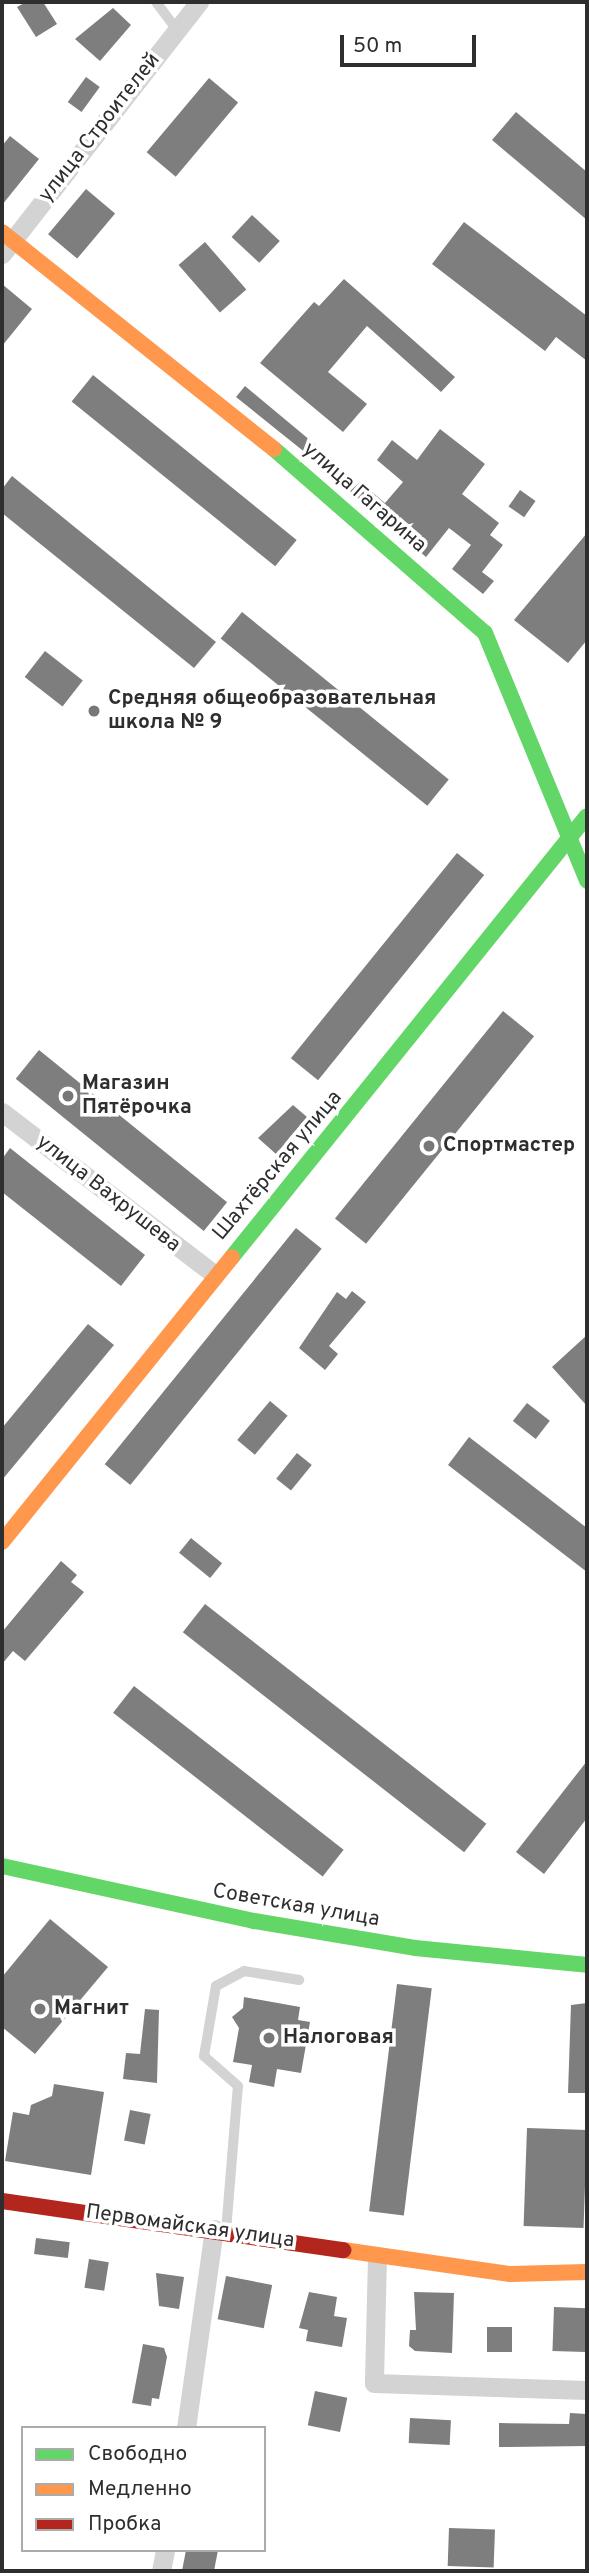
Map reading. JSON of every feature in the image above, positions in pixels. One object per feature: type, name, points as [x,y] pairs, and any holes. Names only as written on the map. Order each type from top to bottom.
[{"type":"street","name":"улица Строителей","points":[[5,242],[199,2]]},
{"type":"street","name":"улица Гагарина","points":[[5,242],[306,474],[485,633],[587,881]]},
{"type":"street","name":"Шахтёрская улица","points":[[2,1542],[587,816]]},
{"type":"street","name":"улица Вахрушева","points":[[2,1112],[215,1275]]},
{"type":"street","name":"Советская улица","points":[[2,1866],[281,1926],[415,1948],[587,1965]]},
{"type":"street","name":"Первомайская улица","points":[[2,2201],[220,2230],[377,2257],[510,2274],[587,2272]]},
{"type":"street","points":[[186,2426],[220,2230]]},
{"type":"street","points":[[377,2257],[374,2383],[587,2390]]},
{"type":"street","points":[[161,2571],[165,2552]]},
{"type":"lane","points":[[156,2],[177,30]]},
{"type":"lane","points":[[220,2230],[238,2086],[204,2056],[216,1986],[244,1971],[299,1980]]},
{"type":"building","points":[[26,2],[43,2],[57,24],[36,37],[17,7]]},
{"type":"building","points":[[113,8],[131,25],[100,61],[75,39]]},
{"type":"building","points":[[86,77],[100,87],[82,112],[68,102]]},
{"type":"building","points":[[209,78],[238,102],[176,177],[147,152]]},
{"type":"building","points":[[516,112],[587,172],[587,220],[492,140]]},
{"type":"building","points":[[10,136],[39,159],[2,205],[2,146]]},
{"type":"building","points":[[86,189],[115,213],[77,259],[48,234]]},
{"type":"building","points":[[252,215],[280,241],[259,263],[232,237]]},
{"type":"building","points":[[464,222],[587,316],[587,361],[556,337],[545,351],[432,264]]},
{"type":"building","points":[[205,242],[246,290],[220,313],[179,265]]},
{"type":"building","points":[[344,279],[455,377],[441,392],[367,326],[328,372],[367,404],[343,432],[260,363],[314,302],[319,306]]},
{"type":"building","points":[[2,284],[32,309],[2,346]]},
{"type":"building","points":[[93,375],[297,540],[275,566],[72,401]]},
{"type":"building","points":[[245,386],[335,461],[322,466],[236,397]]},
{"type":"building","points":[[440,429],[485,464],[462,494],[499,523],[490,535],[503,545],[482,572],[494,581],[483,594],[452,569],[471,545],[449,528],[426,557],[350,491],[360,482],[385,503],[403,482],[377,460],[392,440],[417,460]]},
{"type":"building","points":[[12,476],[216,642],[194,668],[2,513],[2,489]]},
{"type":"building","points":[[520,490],[536,501],[524,517],[509,506]]},
{"type":"building","points":[[587,533],[587,640],[568,663],[514,620]]},
{"type":"building","points":[[242,612],[449,779],[427,806],[221,638]]},
{"type":"building","points":[[45,651],[83,681],[63,707],[25,677]]},
{"type":"building","points":[[457,853],[484,875],[318,1080],[291,1058]]},
{"type":"building","points":[[503,1011],[534,1036],[366,1244],[335,1218]]},
{"type":"building","points":[[39,1050],[227,1202],[204,1231],[16,1079]]},
{"type":"building","points":[[293,1105],[307,1117],[276,1154],[258,1138]]},
{"type":"building","points":[[10,1148],[145,1255],[121,1286],[2,1192],[2,1159]]},
{"type":"building","points":[[296,1228],[322,1249],[130,1485],[105,1464]]},
{"type":"building","points":[[352,1291],[366,1302],[329,1346],[338,1354],[325,1370],[299,1348],[337,1292],[346,1299]]},
{"type":"building","points":[[88,1324],[114,1345],[2,1480],[2,1428]]},
{"type":"building","points":[[587,1335],[587,1406],[552,1367]]},
{"type":"building","points":[[270,1401],[288,1416],[255,1455],[237,1440]]},
{"type":"building","points":[[527,1403],[550,1421],[536,1439],[513,1421]]},
{"type":"building","points":[[469,1437],[587,1528],[587,1572],[448,1465]]},
{"type":"building","points":[[297,1453],[312,1465],[291,1491],[276,1479]]},
{"type":"building","points":[[191,1538],[222,1563],[210,1578],[179,1553]]},
{"type":"building","points":[[61,1561],[77,1575],[71,1582],[84,1592],[25,1661],[13,1651],[2,1664],[2,1632]]},
{"type":"building","points":[[205,1604],[486,1824],[464,1852],[183,1632]]},
{"type":"building","points":[[134,1686],[344,1850],[323,1877],[113,1713]]},
{"type":"building","points":[[587,1761],[587,1818],[544,1874],[516,1852]]},
{"type":"building","points":[[50,1919],[108,1967],[35,2054],[2,2027],[2,1977]]},
{"type":"building","points":[[397,1984],[432,1988],[404,2216],[369,2211]]},
{"type":"building","points":[[244,1997],[300,2007],[298,2020],[310,2022],[301,2073],[277,2069],[274,2087],[249,2082],[252,2065],[233,2062],[239,2028],[232,2017],[243,2008]]},
{"type":"building","points":[[587,2003],[587,2093],[568,2093],[571,2005]]},
{"type":"building","points":[[145,2009],[159,2010],[157,2083],[123,2079],[126,2053],[140,2054]]},
{"type":"building","points":[[54,2084],[104,2092],[91,2175],[5,2161],[13,2112],[29,2115],[31,2105],[52,2096]]},
{"type":"building","points":[[130,2110],[151,2114],[145,2144],[124,2140]]},
{"type":"building","points":[[527,2128],[587,2130],[584,2228],[524,2226]]},
{"type":"building","points":[[36,2238],[70,2242],[68,2258],[34,2254]]},
{"type":"building","points":[[89,2259],[109,2262],[104,2291],[84,2288]]},
{"type":"building","points":[[156,2273],[184,2277],[179,2309],[159,2306]]},
{"type":"building","points":[[226,2276],[272,2285],[264,2328],[218,2319]]},
{"type":"building","points":[[309,2292],[337,2297],[334,2316],[347,2318],[342,2347],[306,2341],[308,2330],[299,2328]]},
{"type":"building","points":[[414,2292],[454,2293],[452,2353],[415,2351],[409,2346],[410,2330],[416,2330]]},
{"type":"building","points":[[554,2307],[587,2308],[585,2352],[552,2351]]},
{"type":"building","points":[[487,2327],[512,2327],[512,2352],[487,2352]]},
{"type":"building","points":[[143,2344],[164,2348],[167,2357],[159,2399],[152,2398],[151,2406],[132,2403]]},
{"type":"building","points":[[315,2391],[347,2398],[340,2432],[308,2425]]},
{"type":"building","points":[[570,2413],[587,2414],[587,2446],[499,2447],[499,2423],[569,2424]]},
{"type":"building","points":[[410,2418],[451,2420],[450,2445],[409,2443]]},
{"type":"building","points":[[449,2528],[495,2530],[494,2568],[448,2566]]},
{"type":"building","points":[[186,2552],[218,2552],[214,2571],[182,2571]]},
{"type":"traffic: fast","points":[[274,449],[485,633],[587,881]]},
{"type":"traffic: fast","points":[[232,1257],[587,816]]},
{"type":"traffic: fast","points":[[2,1866],[254,1921],[415,1948],[587,1965]]},
{"type":"traffic: slow","points":[[2,232],[274,449]]},
{"type":"traffic: slow","points":[[2,1542],[232,1257]]},
{"type":"traffic: slow","points":[[343,2250],[510,2274],[587,2272]]},
{"type":"traffic: jam","points":[[2,2201],[343,2250]]},
{"type":"place","name":"Средняя общеобразовательная школа № 9","points":[[94,711]]},
{"type":"place","name":"Магазин Пятёрочка","points":[[68,1096]]},
{"type":"place","name":"Спортмастер","points":[[429,1146]]},
{"type":"place","name":"Магнит","points":[[40,2009]]},
{"type":"place","name":"Налоговая","points":[[269,2038]]}]
